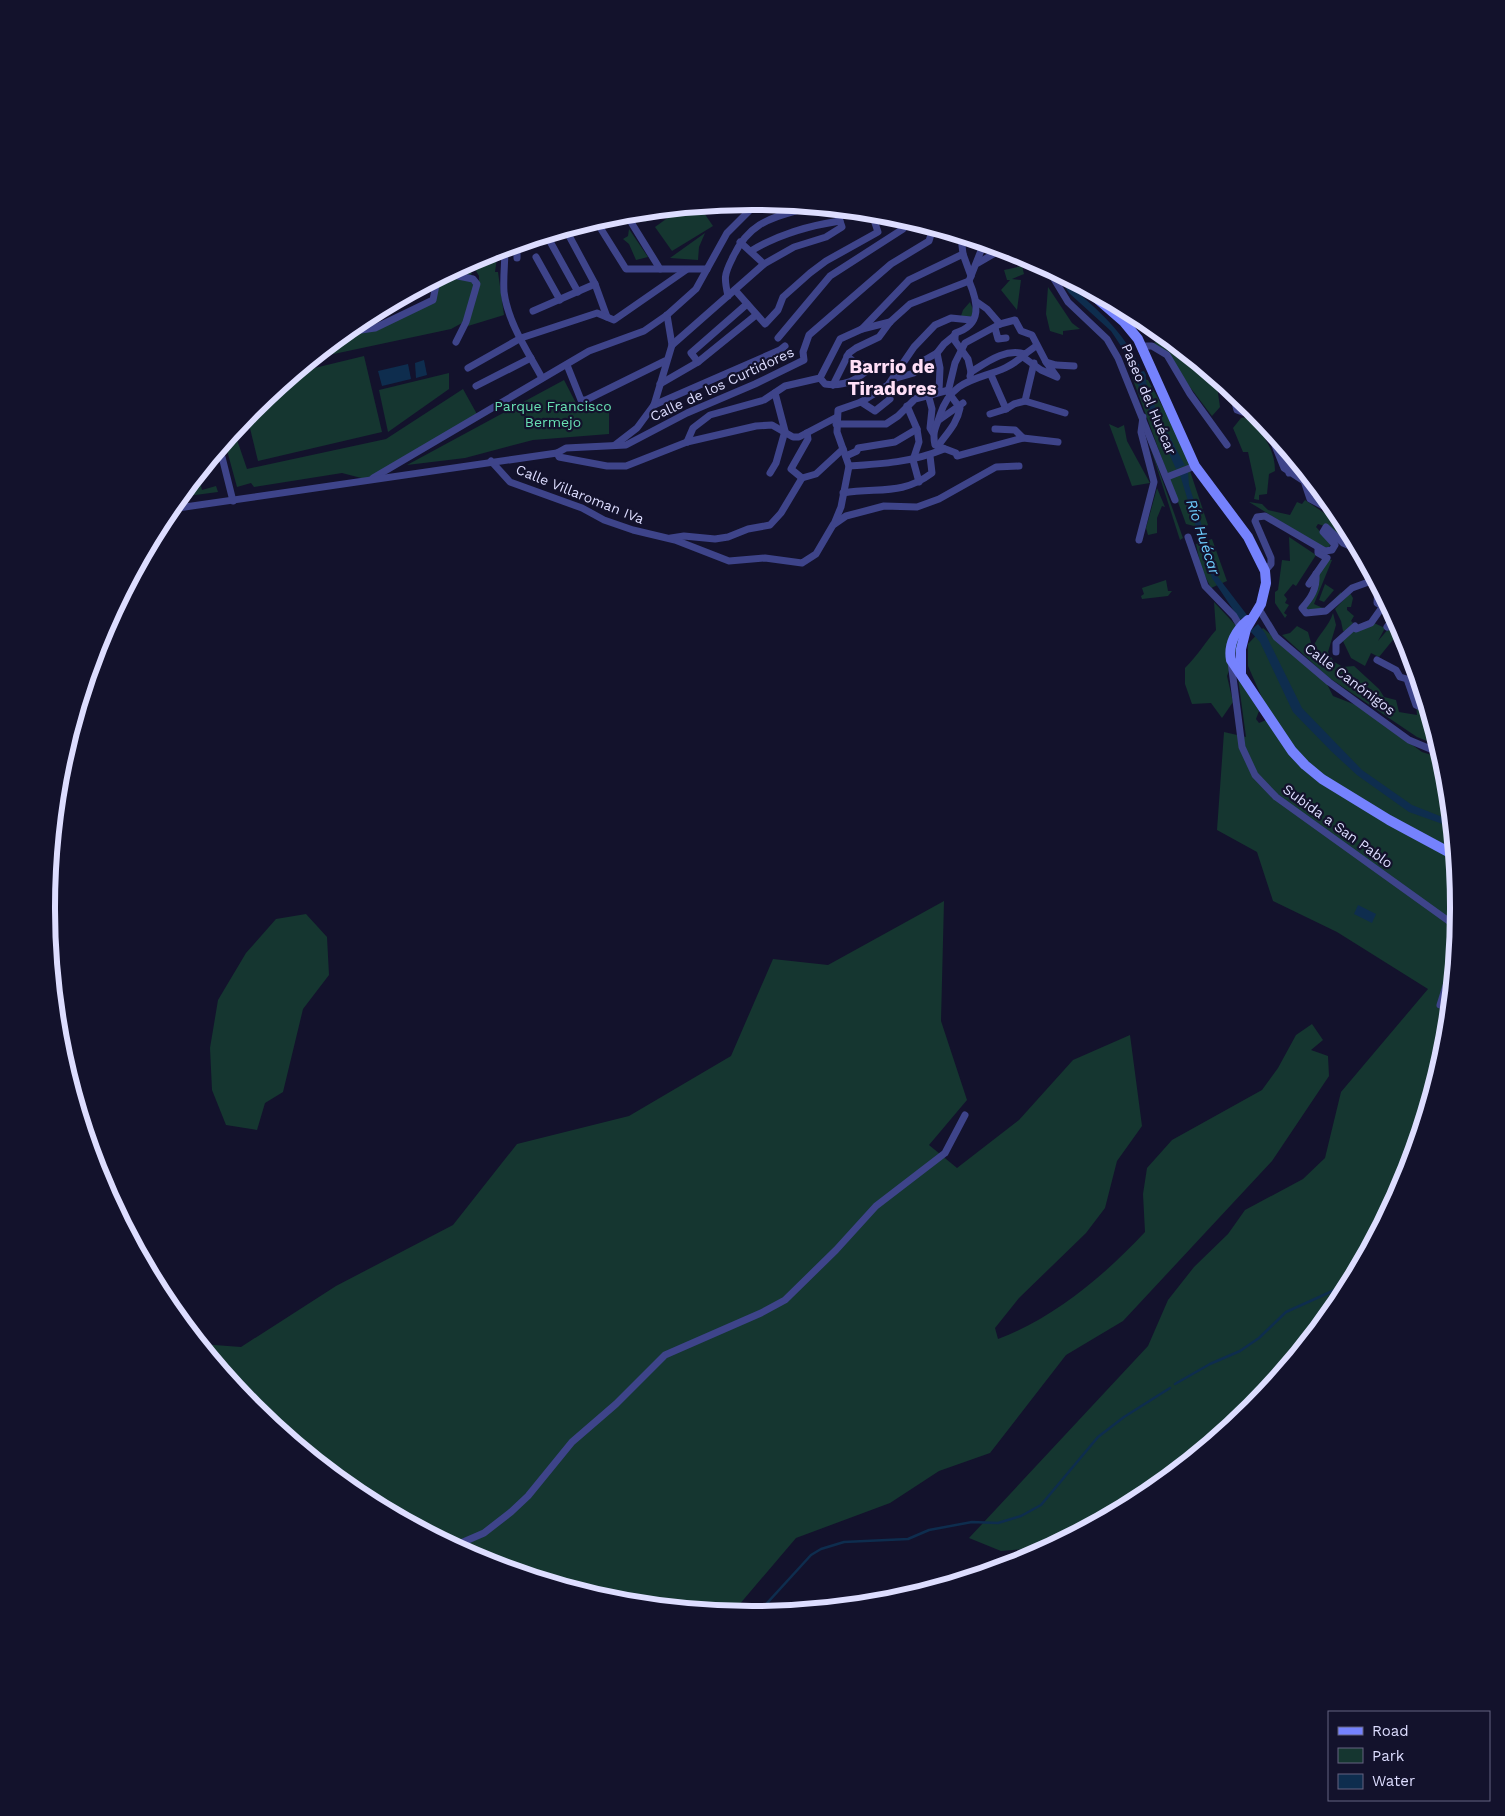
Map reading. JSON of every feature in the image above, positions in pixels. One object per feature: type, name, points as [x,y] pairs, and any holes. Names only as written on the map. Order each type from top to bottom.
[{"type":"street","points":[[369,480],[589,351],[644,331],[667,315],[696,289],[727,233],[750,210]]},
{"type":"street","points":[[728,296],[724,278],[740,242],[748,231],[765,222],[795,212]]},
{"type":"street","points":[[182,508],[491,461],[557,453],[566,448],[612,447],[637,428],[654,405],[665,362],[672,346],[764,264],[794,247],[826,237],[842,227],[838,215]]},
{"type":"street","points":[[631,221],[660,269]]},
{"type":"street","points":[[751,251],[787,233],[810,226],[840,221]]},
{"type":"street","points":[[735,290],[764,324],[778,310],[783,298],[810,273],[826,261],[878,232],[874,221]]},
{"type":"street","points":[[600,228],[626,269],[707,269]]},
{"type":"street","points":[[778,338],[830,276],[903,229]]},
{"type":"street","name":"Calle de los Curtidores","points":[[612,447],[626,445],[687,413],[756,384],[804,360],[803,352],[809,335],[891,264],[930,241],[932,234]]},
{"type":"street","points":[[569,235],[594,284],[607,317]]},
{"type":"street","points":[[550,241],[578,292]]},
{"type":"street","points":[[740,242],[764,264]]},
{"type":"street","points":[[949,392],[960,405],[959,415],[941,448],[930,456],[913,460],[884,465],[849,466],[836,432],[838,410],[861,402],[893,379],[914,373],[923,361],[937,353],[944,344],[971,322],[976,312],[977,302],[961,243]]},
{"type":"street","points":[[832,385],[848,356],[856,348],[879,338],[890,322],[916,301],[970,279],[982,250]]},
{"type":"street","points":[[517,252],[517,258]]},
{"type":"street","points":[[862,329],[909,280],[963,254]]},
{"type":"street","points":[[978,262],[993,254]]},
{"type":"street","points":[[506,257],[504,291],[511,317],[542,378]]},
{"type":"street","points":[[536,257],[560,300]]},
{"type":"street","points":[[468,368],[521,338],[597,313],[614,320],[686,270]]},
{"type":"street","points":[[456,342],[466,322],[477,284],[473,279],[458,276]]},
{"type":"street","name":"Paseo del Huécar","points":[[1054,279],[1068,302],[1107,338],[1121,364],[1170,475],[1175,500]]},
{"type":"street","points":[[533,311],[594,284]]},
{"type":"street","points":[[363,330],[375,328],[433,300],[436,287]]},
{"type":"street","points":[[977,302],[987,309],[998,326],[998,339],[1006,338]]},
{"type":"street","points":[[698,362],[692,353],[747,304]]},
{"type":"street","name":"Paseo del Huécar","points":[[1107,308],[1124,322],[1141,346],[1192,467],[1248,537],[1265,571]]},
{"type":"street","points":[[667,315],[672,346]]},
{"type":"street","points":[[660,384],[698,362],[756,315]]},
{"type":"street","points":[[893,379],[914,347],[935,325],[951,318],[971,322]]},
{"type":"street","points":[[933,433],[949,392],[955,363],[965,343],[998,326],[1014,320],[1021,331],[1032,334],[1037,348],[1057,377],[1041,370],[1020,353],[998,356],[971,372]]},
{"type":"street","points":[[687,442],[693,428],[710,415],[764,400],[785,386],[820,378],[840,339],[862,329],[890,322]]},
{"type":"street","points":[[971,322],[975,339]]},
{"type":"street","points":[[955,335],[955,341],[968,358],[971,372],[969,380]]},
{"type":"street","points":[[654,405],[786,346]]},
{"type":"street","points":[[1141,346],[1152,346],[1167,355],[1190,394],[1227,445]]},
{"type":"street","points":[[557,453],[559,457],[606,466],[626,466],[687,442],[762,425],[772,425],[795,438],[837,418],[886,424],[898,416],[907,406],[928,394],[939,391],[949,392],[969,380],[991,375],[1015,364],[1037,348]]},
{"type":"street","points":[[937,353],[940,368],[939,391]]},
{"type":"street","points":[[820,378],[825,384],[848,384],[859,378],[871,367],[853,361],[848,356]]},
{"type":"street","points":[[476,386],[531,358]]},
{"type":"street","points":[[567,365],[581,400],[586,400],[665,362]]},
{"type":"street","points":[[1046,362],[1056,365],[1074,366]]},
{"type":"street","points":[[1024,401],[1034,363]]},
{"type":"street","points":[[991,375],[1006,409]]},
{"type":"street","points":[[770,473],[776,463],[785,431],[775,393]]},
{"type":"street","points":[[928,394],[932,409],[930,428],[935,445],[956,453],[957,456],[1023,438],[1058,442]]},
{"type":"street","points":[[861,402],[875,411],[890,399]]},
{"type":"street","points":[[990,414],[1024,401],[1065,413]]},
{"type":"street","points":[[939,421],[960,405]]},
{"type":"street","points":[[907,406],[917,429],[919,442],[913,460],[919,482]]},
{"type":"street","points":[[1138,540],[1154,482],[1141,432],[1143,416]]},
{"type":"street","points":[[669,538],[684,536],[715,539],[728,537],[748,528],[770,525],[781,513],[802,478],[816,474],[844,452],[857,451],[858,448],[895,442],[917,429]]},
{"type":"street","points":[[995,429],[1015,430],[1023,438]]},
{"type":"street","points":[[802,478],[790,468],[808,439],[807,433]]},
{"type":"street","points":[[1274,445],[1278,458],[1289,473],[1304,481],[1310,499],[1321,504]]},
{"type":"street","points":[[222,456],[233,501]]},
{"type":"street","points":[[843,493],[866,489],[902,489],[919,482],[932,473],[930,456]]},
{"type":"street","points":[[1286,459],[1289,473]]},
{"type":"street","name":"Calle Villaroman IVa","points":[[491,461],[510,482],[582,508],[604,520],[633,530],[669,538],[729,561],[765,558],[802,563],[816,554],[833,525],[849,466]]},
{"type":"street","points":[[833,525],[846,516],[884,506],[916,507],[939,499],[996,466],[1020,466]]},
{"type":"street","points":[[1170,475],[1192,467]]},
{"type":"street","points":[[1349,546],[1343,544],[1326,528],[1323,532],[1331,540],[1334,548],[1329,551],[1318,549],[1265,516],[1257,517],[1255,521],[1271,558],[1271,564],[1265,571],[1266,583],[1257,612],[1232,640],[1231,660],[1292,751],[1311,770],[1411,833],[1448,852]]},
{"type":"street","points":[[1188,537],[1205,586],[1243,628],[1241,673]]},
{"type":"street","points":[[1309,584],[1327,558],[1318,553],[1318,549]]},
{"type":"street","points":[[1316,574],[1312,597],[1302,608],[1306,613],[1326,611],[1333,607],[1352,588],[1369,582]]},
{"type":"street","points":[[1336,652],[1336,643],[1340,639],[1355,626],[1356,629],[1371,623],[1382,608]]},
{"type":"street","name":"Calle Canónigos","points":[[1257,612],[1276,637],[1329,682],[1409,740],[1431,749]]},
{"type":"street","name":"Subida a San Pablo","points":[[1231,660],[1242,747],[1255,775],[1276,797],[1450,922]]},
{"type":"street","name":"Calle Canónigos","points":[[1377,660],[1396,670],[1400,677],[1407,679],[1417,706],[1420,707]]},
{"type":"street","points":[[1440,1005],[1445,988]]},
{"type":"street","points":[[463,1542],[484,1533],[511,1512],[528,1496],[578,1437],[611,1408],[665,1355],[761,1313],[784,1300],[836,1250],[876,1206],[944,1153],[965,1115]]},
{"type":"green space","points":[[704,212],[713,226],[672,251],[655,227],[672,215]]},
{"type":"green space","points":[[629,229],[648,257],[636,260],[629,244],[623,239],[628,236]]},
{"type":"green space","points":[[705,233],[699,247],[698,260],[670,258]]},
{"type":"green space","points":[[497,260],[495,272],[498,272],[504,315],[468,326],[462,323],[451,329],[328,355],[373,323],[375,328],[433,300],[436,287],[444,282],[458,276],[473,279],[479,288],[479,276],[475,269]]},
{"type":"green space","points":[[1022,266],[1024,274],[1012,279],[1021,280],[1017,310],[1001,290],[1010,280],[1007,280],[1004,270]]},
{"type":"green space","points":[[470,271],[472,274],[469,276],[463,274]]},
{"type":"green space","points":[[1048,287],[1072,323],[1080,329],[1063,331],[1063,335],[1050,331],[1046,314]]},
{"type":"green space","points":[[970,302],[974,312],[971,317],[961,316],[963,310]]},
{"type":"green space","points":[[1158,341],[1217,389],[1220,407],[1212,416],[1180,374],[1152,344]]},
{"type":"green space","points":[[364,356],[382,432],[258,461],[249,425],[311,369]]},
{"type":"green space","points":[[449,373],[449,389],[388,432],[379,390]]},
{"type":"green space","points":[[1132,377],[1148,380],[1195,466],[1189,468],[1208,525],[1202,528],[1186,524]]},
{"type":"green space","name":"Parque Francisco Bermejo","points":[[564,380],[578,407],[609,411],[609,434],[533,440],[465,458],[407,465]]},
{"type":"green space","points":[[463,389],[478,416],[369,480],[342,473],[254,487],[251,483],[237,487],[227,449],[237,439],[247,469],[386,439]]},
{"type":"green space","points":[[1247,417],[1267,441],[1273,455],[1275,471],[1269,474],[1267,494],[1259,495],[1259,500],[1254,499],[1256,489],[1248,452],[1243,452],[1233,428],[1241,418]]},
{"type":"green space","points":[[1109,424],[1118,428],[1124,425],[1127,441],[1150,483],[1132,486]]},
{"type":"green space","points":[[1148,440],[1183,538],[1180,540]]},
{"type":"green space","points":[[200,482],[202,490],[216,486],[218,492],[190,496]]},
{"type":"green space","points":[[1157,488],[1165,507],[1162,506],[1157,518],[1157,533],[1148,535],[1146,528]]},
{"type":"green space","points":[[1305,500],[1330,517],[1344,539],[1318,524],[1316,527],[1331,543],[1329,547],[1323,547],[1249,502],[1262,504],[1268,510],[1290,515],[1297,502],[1302,504]]},
{"type":"green space","points":[[1289,537],[1316,555],[1296,586],[1293,584],[1284,595],[1287,599],[1285,603],[1289,605],[1284,613],[1287,615],[1285,618],[1275,603],[1275,592],[1278,590],[1282,560],[1290,561]]},
{"type":"green space","points":[[1212,539],[1227,581],[1211,588],[1201,568],[1196,544]]},
{"type":"green space","points":[[1328,559],[1332,560],[1314,604],[1325,609],[1341,592],[1341,597],[1325,611],[1304,609],[1317,575]]},
{"type":"green space","points":[[1166,580],[1168,591],[1172,591],[1168,596],[1142,599],[1141,596],[1144,594],[1142,588]]},
{"type":"green space","points":[[1325,584],[1334,590],[1324,602],[1319,600]]},
{"type":"green space","points":[[1350,593],[1353,598],[1351,607],[1347,607],[1347,610],[1354,616],[1351,621],[1353,623],[1346,632],[1343,631],[1341,621],[1335,609]]},
{"type":"green space","points":[[1214,602],[1243,633],[1227,676],[1233,702],[1222,718],[1211,703],[1192,704],[1185,684],[1185,668],[1216,630]]},
{"type":"green space","points":[[1333,613],[1336,625],[1328,652],[1333,660],[1329,659],[1343,667],[1354,666],[1379,689],[1384,697],[1396,700],[1399,712],[1417,715],[1416,705],[1420,707],[1430,742],[1417,737],[1328,677],[1282,635],[1290,633],[1297,626],[1308,632],[1313,650],[1320,653],[1313,648]]},
{"type":"green space","points":[[1374,623],[1385,628],[1378,641],[1390,627],[1395,637],[1379,657],[1371,653],[1365,666],[1351,658],[1342,639],[1355,629]]},
{"type":"green space","points":[[1263,628],[1326,682],[1333,696],[1361,707],[1422,752],[1433,755],[1444,817],[1449,862],[1450,908],[1449,954],[1444,999],[1437,1044],[1426,1089],[1397,1175],[1357,1257],[1306,1333],[1277,1368],[1246,1401],[1212,1432],[1140,1488],[1061,1534],[1027,1549],[1001,1551],[969,1538],[1148,1346],[1168,1300],[1194,1267],[1228,1234],[1245,1210],[1303,1179],[1325,1158],[1341,1092],[1428,989],[1337,932],[1273,901],[1257,852],[1217,830],[1224,732],[1246,737],[1238,678],[1259,711],[1256,719],[1259,723],[1271,718],[1248,666],[1248,644]]},
{"type":"green space","points":[[944,901],[941,1021],[967,1100],[929,1145],[957,1168],[1019,1120],[1073,1060],[1130,1035],[1142,1126],[1117,1161],[1105,1208],[1086,1233],[1019,1298],[995,1328],[998,1339],[1039,1320],[1058,1308],[1095,1280],[1145,1232],[1143,1194],[1147,1168],[1172,1140],[1262,1090],[1278,1068],[1296,1035],[1312,1024],[1323,1040],[1311,1050],[1328,1056],[1329,1076],[1272,1161],[1123,1321],[1066,1355],[990,1453],[939,1471],[890,1503],[796,1538],[739,1605],[661,1600],[572,1582],[528,1568],[444,1534],[365,1488],[328,1461],[259,1401],[209,1345],[241,1347],[336,1286],[453,1225],[517,1144],[629,1116],[731,1056],[773,959],[828,965]]},
{"type":"green space","points":[[306,914],[327,937],[329,975],[303,1009],[283,1092],[265,1103],[257,1130],[226,1125],[212,1090],[210,1048],[218,1000],[246,953],[276,919]]},
{"type":"water","points":[[1063,283],[1074,289],[1114,327],[1128,346],[1141,369],[1132,369],[1127,355],[1111,331],[1069,293]]},
{"type":"water","points":[[424,360],[427,375],[416,378],[415,363]]},
{"type":"water","points":[[408,364],[411,379],[382,386],[378,371]]},
{"type":"water","points":[[1144,371],[1154,405],[1185,465],[1176,469],[1133,374]]},
{"type":"water","name":"Río Huécar","points":[[1188,472],[1189,485],[1218,577],[1247,615],[1240,620],[1212,578],[1180,475]]},
{"type":"water","points":[[1258,624],[1265,633],[1302,708],[1362,770],[1412,805],[1444,818],[1445,825],[1409,812],[1357,775],[1331,751],[1293,712],[1260,642],[1250,631]]},
{"type":"water","points":[[1358,905],[1376,914],[1372,923],[1354,914]]},
{"type":"waterway","points":[[1175,1384],[1210,1364],[1240,1351],[1259,1338],[1286,1312],[1336,1289]]},
{"type":"waterway","points":[[765,1605],[811,1555],[821,1549],[844,1542],[908,1539],[929,1530],[972,1522],[998,1523],[1021,1516],[1041,1505],[1098,1437],[1124,1417],[1170,1388]]},
{"type":"district","name":"Barrio de Tiradores","points":[[892,377]]}]
